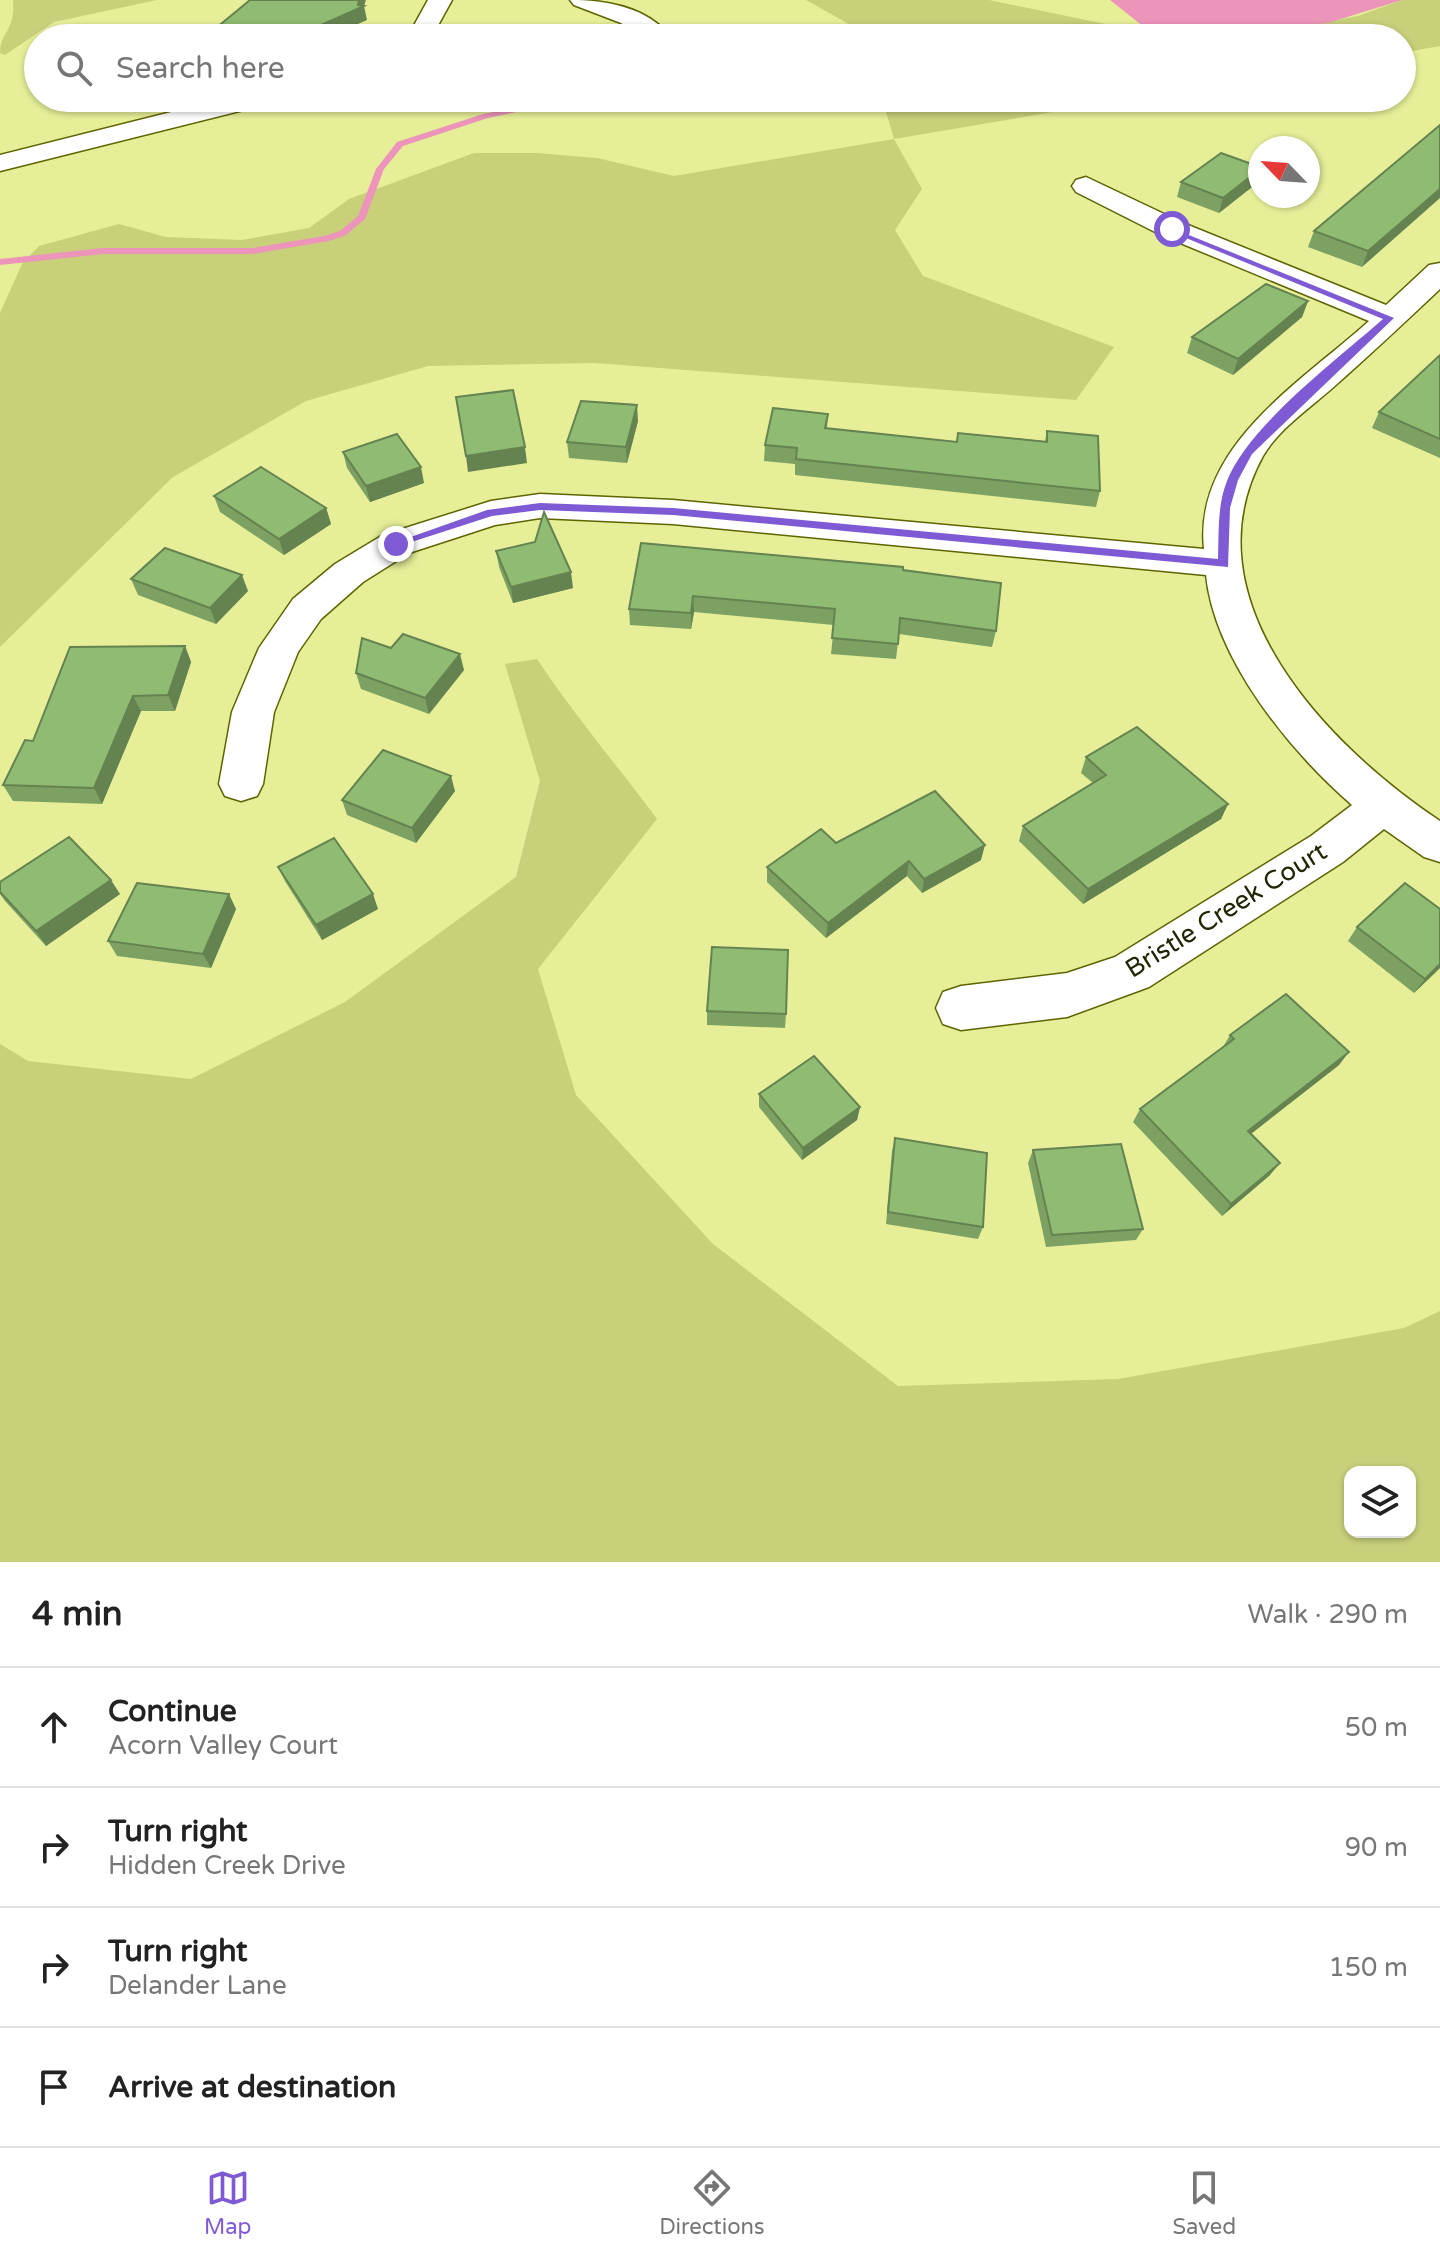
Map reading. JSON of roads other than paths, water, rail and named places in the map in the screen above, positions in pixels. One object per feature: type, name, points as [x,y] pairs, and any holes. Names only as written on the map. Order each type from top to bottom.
[{"type":"street","points":[[427,24],[440,0]]},
{"type":"street","points":[[582,0],[639,24]]},
{"type":"street","points":[[0,163],[203,112]]},
{"type":"street","points":[[1086,186],[1172,229],[1390,318]]},
{"type":"street","points":[[1440,272],[1281,417],[1248,452],[1232,480],[1225,508],[1224,564],[1234,610],[1258,665],[1297,721],[1347,775],[1440,844]]},
{"type":"street","points":[[241,784],[253,712],[279,648],[307,609],[349,573],[396,544],[491,513],[540,506],[673,512],[1224,564]]},
{"type":"street","name":"Bristle Creek Court","points":[[961,1008],[1067,995],[1132,972],[1327,849],[1385,804]]},
{"type":"waterway","points":[[1149,24],[1189,0]]},
{"type":"waterway","points":[[0,262],[103,251],[253,251],[326,239],[343,233],[362,217],[380,169],[400,144],[507,112]]}]
